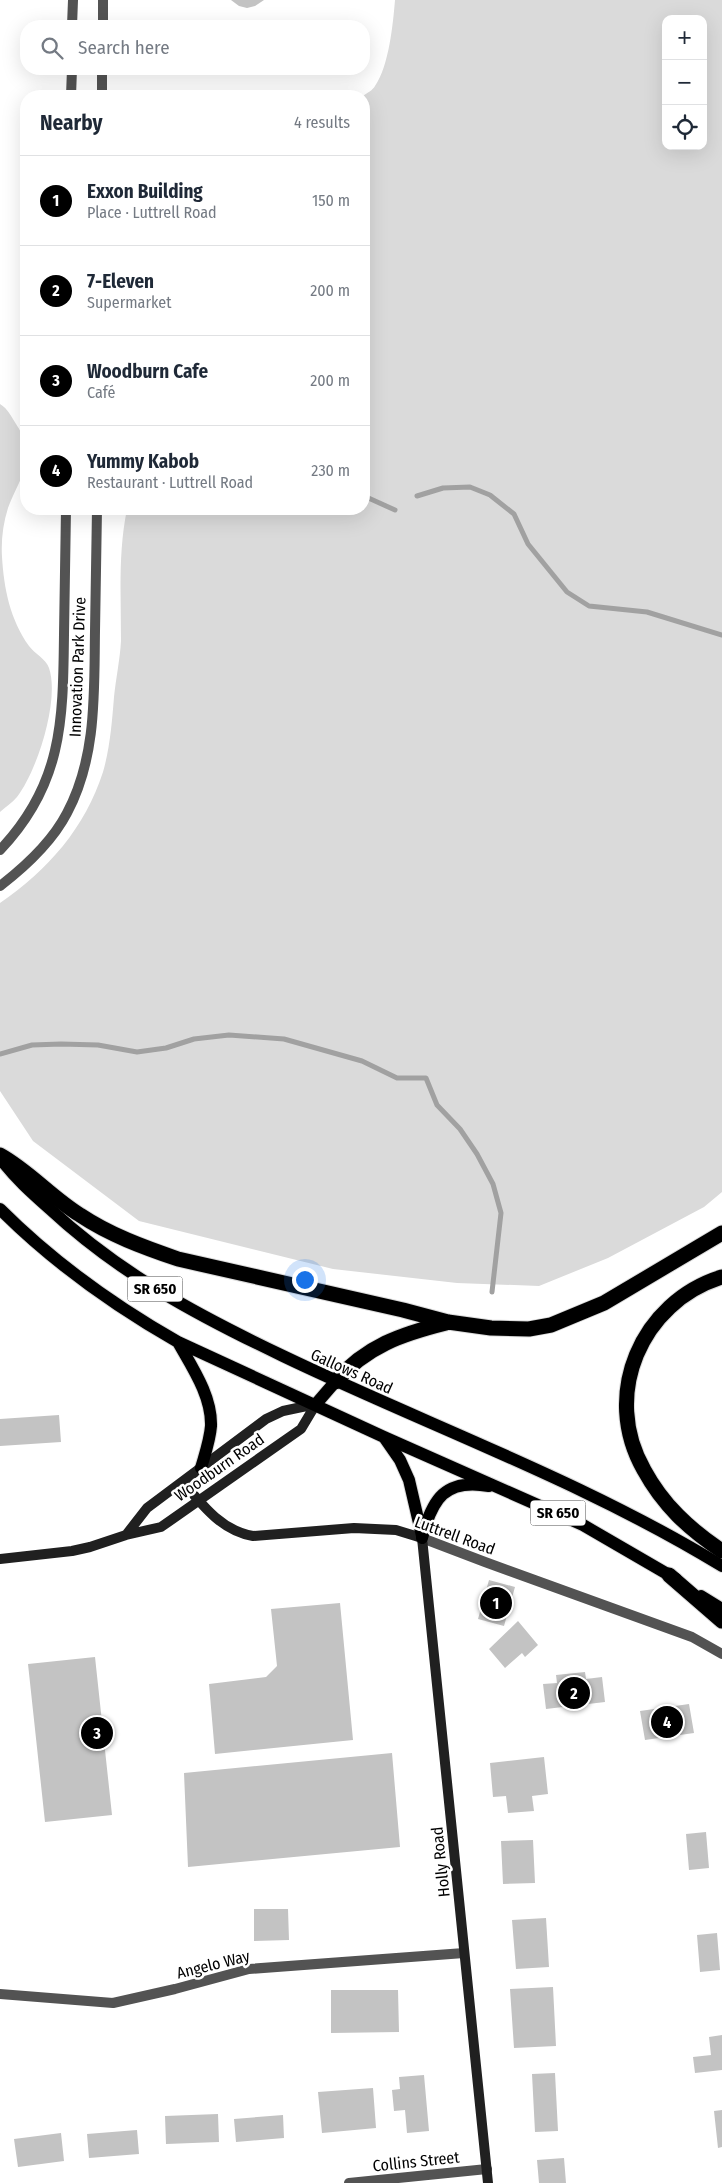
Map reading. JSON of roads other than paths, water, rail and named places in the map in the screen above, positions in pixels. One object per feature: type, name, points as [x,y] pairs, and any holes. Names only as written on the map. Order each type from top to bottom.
[{"type":"highway","points":[[0,1156],[18,1165],[79,1215],[109,1232],[144,1248],[178,1259],[448,1322],[529,1329],[551,1326],[604,1303],[722,1233]]},
{"type":"highway","points":[[722,1277],[686,1293],[666,1309],[645,1335],[632,1362],[626,1407],[630,1437],[643,1468],[659,1494],[684,1524],[722,1551]]},
{"type":"highway","points":[[336,1382],[369,1352],[390,1340],[408,1332],[448,1322]]},
{"type":"highway","points":[[669,1575],[722,1621]]},
{"type":"main road","name":"Gallows Road","points":[[0,1156],[27,1188],[73,1231],[120,1266],[173,1301],[336,1382],[598,1499],[722,1566]]},
{"type":"main road","name":"SR 650","points":[[0,1209],[28,1237],[69,1271],[151,1327],[178,1342],[252,1378],[316,1404],[384,1437],[583,1525],[669,1575],[722,1609]]},
{"type":"main road","points":[[178,1342],[200,1382],[210,1410],[209,1436],[201,1468]]},
{"type":"main road","name":"Woodburn Road","points":[[316,1404],[336,1382]]},
{"type":"main road","points":[[384,1437],[400,1460],[409,1480],[422,1538]]},
{"type":"main road","points":[[422,1538],[429,1512],[441,1496],[452,1488],[468,1485],[503,1489]]},
{"type":"street","points":[[72,0],[72,20]]},
{"type":"street","points":[[103,0],[103,20]]},
{"type":"street","points":[[71,90],[72,75]]},
{"type":"street","points":[[102,75],[102,90]]},
{"type":"street","name":"Innovation Park Drive","points":[[0,850],[22,825],[35,804],[45,785],[57,747],[63,706],[66,515]]},
{"type":"street","name":"Innovation Park Drive","points":[[0,886],[14,875],[54,834],[67,813],[87,760],[94,711],[97,515]]},
{"type":"street","name":"Woodburn Road","points":[[126,1534],[148,1508],[266,1419],[283,1411],[316,1404]]},
{"type":"street","name":"Woodburn Road","points":[[0,1559],[72,1551],[90,1547],[126,1534],[161,1527],[301,1430],[316,1404]]},
{"type":"street","name":"Luttrell Road","points":[[183,1482],[203,1508],[238,1534],[253,1536],[354,1528],[396,1530],[692,1637],[722,1654]]},
{"type":"street","name":"Holly Road","points":[[422,1538],[488,2183]]},
{"type":"street","name":"Angelo Way","points":[[0,1994],[113,2003],[176,1989],[249,1969],[464,1954]]},
{"type":"street","name":"Collins Street","points":[[348,2183],[487,2169]]},
{"type":"waterway","points":[[417,496],[443,488],[470,487],[490,495],[514,514],[528,544],[567,592],[589,606],[647,612],[722,635]]},
{"type":"waterway","points":[[370,499],[395,510]]},
{"type":"waterway","points":[[0,1054],[32,1045],[61,1044],[98,1045],[137,1052],[166,1048],[194,1039],[229,1035],[284,1039],[362,1061],[397,1078],[426,1078],[437,1105],[460,1129],[477,1154],[493,1184],[501,1213],[492,1292]]},
{"type":"place","name":"Exxon Building","points":[[496,1603]]},
{"type":"place","name":"7-Eleven","points":[[574,1693]]},
{"type":"place","name":"Yummy Kabob","points":[[667,1722]]},
{"type":"place","name":"Woodburn Cafe","points":[[97,1733]]}]
